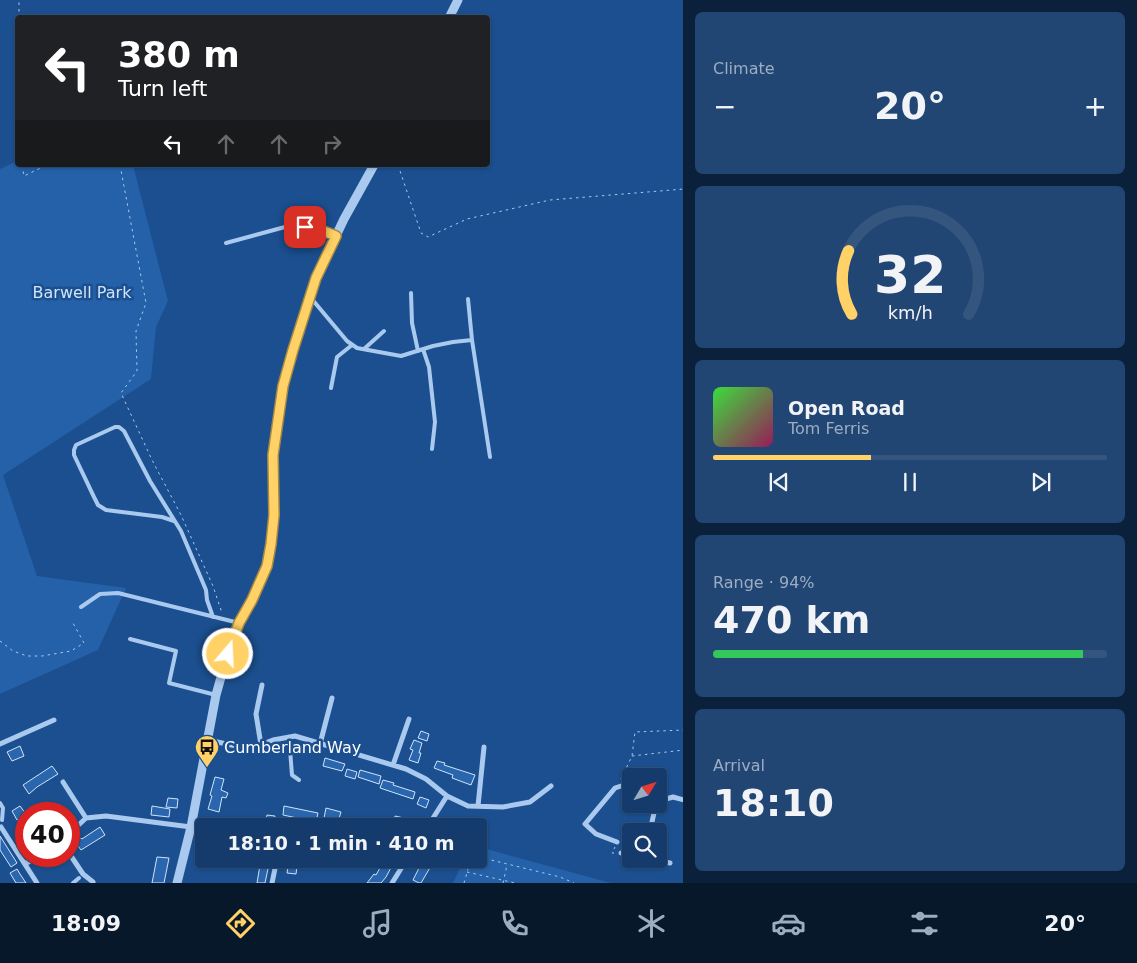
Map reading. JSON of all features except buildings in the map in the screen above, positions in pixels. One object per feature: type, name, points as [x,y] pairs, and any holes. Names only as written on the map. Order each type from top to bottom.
[{"type":"street","points":[[450,15],[458,0]]},
{"type":"street","points":[[177,883],[191,827],[216,695],[223,670],[239,623],[252,600],[267,566],[274,515],[273,455],[283,386],[316,278],[344,219],[373,167]]},
{"type":"street","points":[[261,745],[256,714],[262,685]]},
{"type":"street","points":[[320,744],[332,698]]},
{"type":"street","points":[[0,744],[54,720]]},
{"type":"street","points":[[393,766],[409,720]]},
{"type":"street","points":[[208,740],[250,749],[273,740],[295,736],[406,769],[426,779],[447,796],[468,806],[503,807],[530,802],[551,786]]},
{"type":"street","points":[[478,806],[484,747]]},
{"type":"street","points":[[63,782],[86,818]]},
{"type":"street","points":[[617,842],[596,834],[585,824],[615,788],[622,786]]},
{"type":"street","points":[[433,818],[447,796]]},
{"type":"street","points":[[668,798],[672,796],[683,800]]},
{"type":"street","points":[[80,824],[86,818],[106,816],[191,827]]},
{"type":"street","points":[[2,820],[1,828],[15,848]]},
{"type":"street","points":[[28,867],[37,883]]},
{"type":"street","points":[[76,867],[81,876],[94,882]]},
{"type":"street","points":[[272,883],[275,868]]},
{"type":"street","points":[[392,883],[401,868]]},
{"type":"lane","points":[[226,243],[285,227],[316,228],[336,236]]},
{"type":"lane","points":[[412,293],[412,323],[429,367],[435,422],[432,449]]},
{"type":"lane","points":[[311,297],[347,341],[358,348],[401,356],[453,342],[472,340]]},
{"type":"lane","points":[[468,299],[472,340],[490,457]]},
{"type":"lane","points":[[364,349],[384,331]]},
{"type":"lane","points":[[331,388],[337,357],[352,345]]},
{"type":"lane","points":[[174,521],[152,515],[106,510],[98,505],[74,455],[76,445],[115,427],[119,427],[124,431],[150,481],[181,531],[206,590],[207,600],[213,617]]},
{"type":"lane","points":[[81,607],[100,594],[118,593],[239,623]]},
{"type":"lane","points":[[130,640],[176,650],[169,683],[216,695]]},
{"type":"lane","points":[[289,737],[292,774],[298,780]]},
{"type":"lane","points":[[0,803],[3,808],[2,820]]},
{"type":"lane","points":[[73,883],[81,876]]},
{"type":"path","points":[[19,0],[19,15]]},
{"type":"path","points":[[22,167],[24,176],[43,167]]},
{"type":"path","points":[[120,167],[146,303],[136,331],[137,371],[121,393],[152,460],[181,515],[213,586],[224,620]]},
{"type":"path","points":[[399,167],[421,233],[428,237],[468,219],[550,200],[683,189]]},
{"type":"path","points":[[0,641],[13,651],[27,656],[42,656],[71,651],[84,643],[73,623]]},
{"type":"path","points":[[615,788],[632,756],[636,732],[683,730]]},
{"type":"path","points":[[632,756],[683,750]]},
{"type":"path","points":[[487,859],[560,877],[574,883]]},
{"type":"path","points":[[503,883],[508,864]]},
{"type":"path","points":[[464,883],[468,868]]},
{"type":"path","points":[[467,872],[515,883]]},
{"type":"green space","name":"Barwell Park","points":[[15,162],[15,167],[134,167],[168,301],[156,327],[151,379],[3,475],[37,576],[126,588],[98,650],[0,694],[0,169]]},
{"type":"green space","points":[[487,849],[611,883],[453,883],[460,868],[487,868]]},
{"type":"place","name":"Cumberland Way","points":[[207,768]]},
{"type":"route","points":[[228,654],[239,623],[252,600],[267,566],[274,515],[273,455],[283,386],[316,278],[336,236],[316,228],[305,227]]}]
